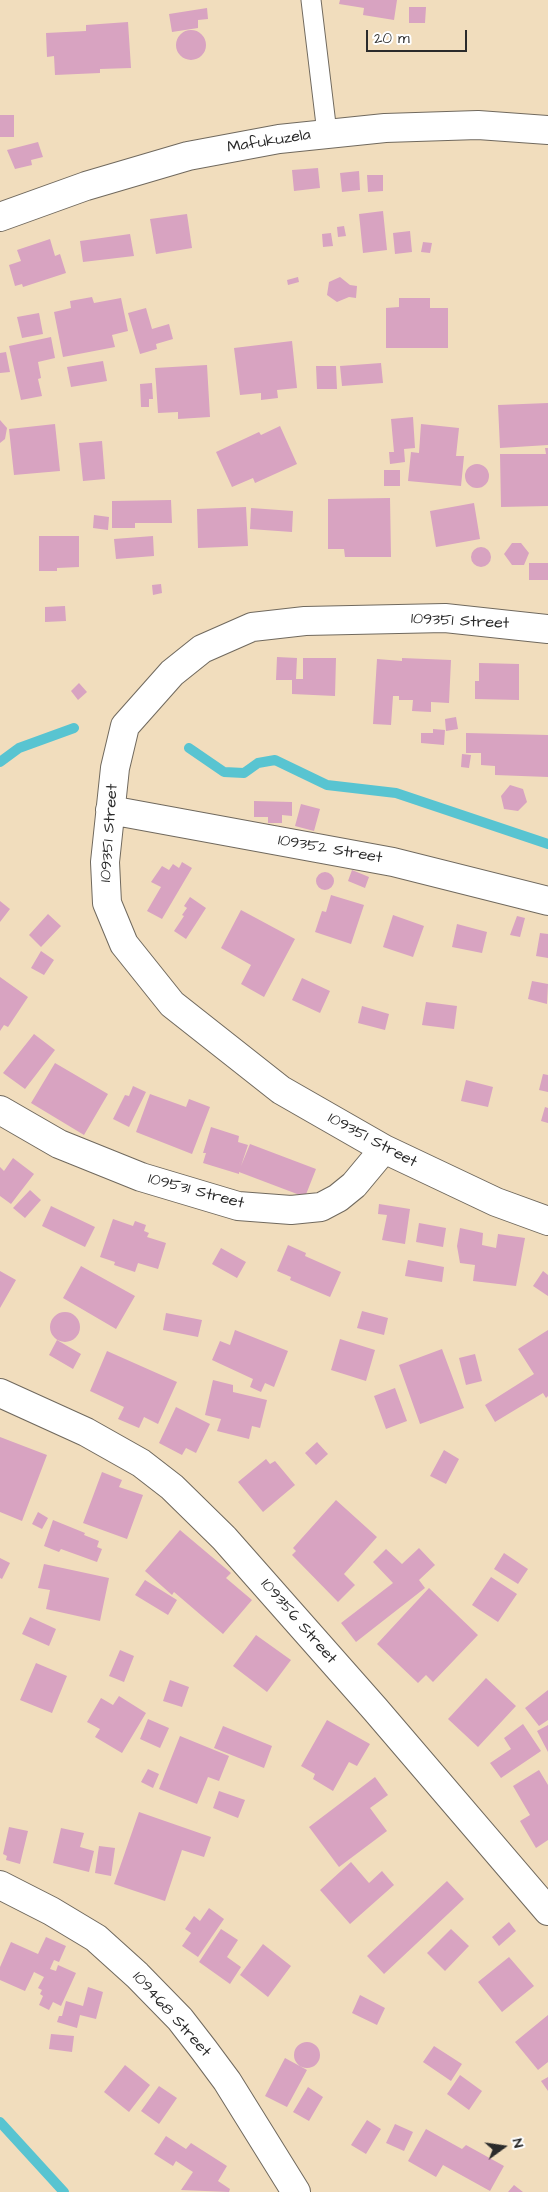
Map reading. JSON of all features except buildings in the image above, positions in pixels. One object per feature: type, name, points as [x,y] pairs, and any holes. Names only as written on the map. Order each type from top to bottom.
[{"type":"street","name":"Mafukuzela","points":[[0,217],[86,186],[188,156],[279,139],[385,128],[478,125],[548,130]]},
{"type":"street","name":"109351 Street","points":[[548,629],[445,618],[305,621],[252,628],[202,650],[172,673],[125,726],[115,768],[105,862],[107,903],[124,944],[172,1004],[281,1090],[384,1150],[496,1202],[548,1221]]},
{"type":"street","name":"109352 Street","points":[[110,810],[392,862],[548,900]]},
{"type":"street","name":"109531 Street","points":[[0,1110],[59,1144],[141,1177],[238,1206],[291,1210],[321,1207],[338,1198],[354,1185],[384,1150]]},
{"type":"street","name":"109356 Street","points":[[0,1393],[86,1432],[141,1463],[172,1487],[224,1538],[375,1709],[548,1911]]},
{"type":"street","name":"109468 Street","points":[[0,1886],[51,1911],[96,1938],[137,1975],[180,2020],[222,2073],[296,2192]]},
{"type":"lane","points":[[311,0],[327,133]]},
{"type":"waterway","points":[[0,762],[19,748],[74,728]]},
{"type":"waterway","points":[[189,748],[224,772],[244,773],[258,763],[275,760],[327,785],[396,793],[548,844]]},
{"type":"waterway","points":[[0,2122],[64,2192]]}]
